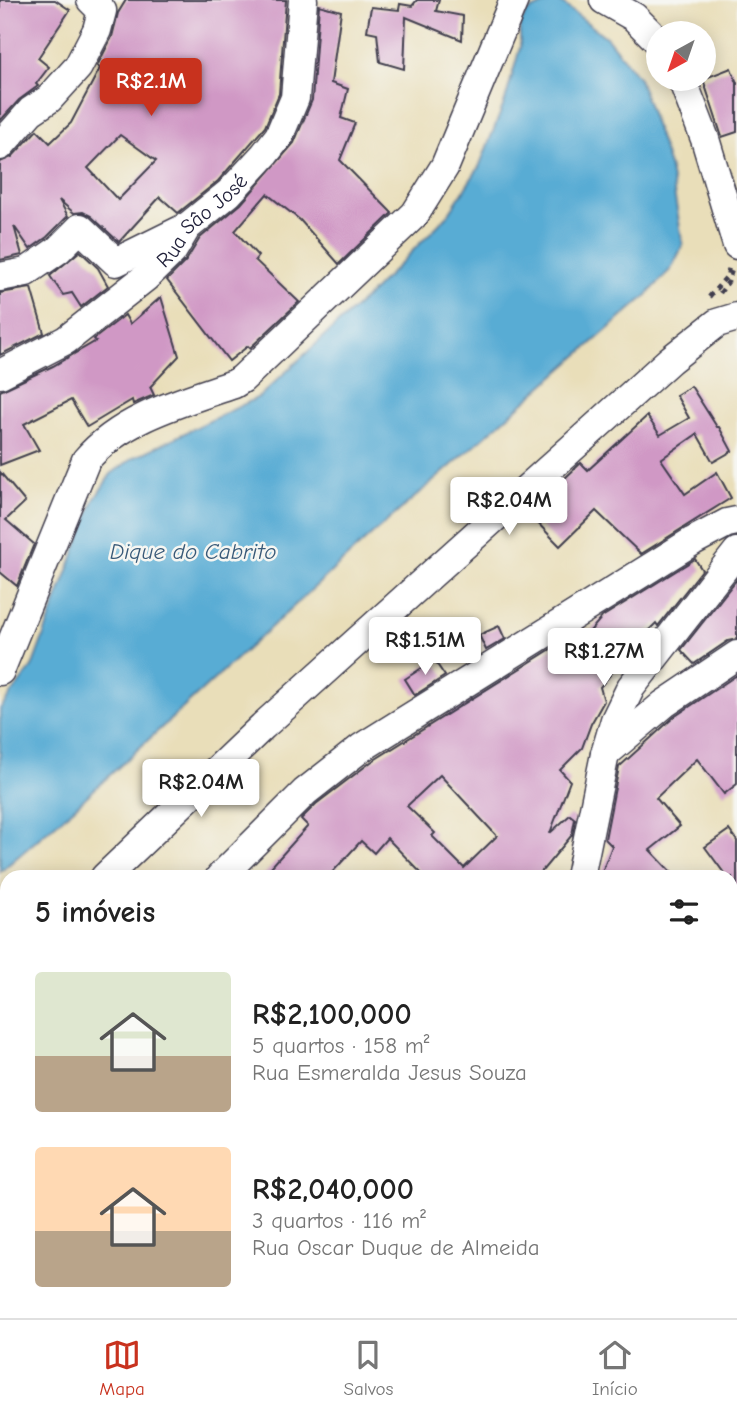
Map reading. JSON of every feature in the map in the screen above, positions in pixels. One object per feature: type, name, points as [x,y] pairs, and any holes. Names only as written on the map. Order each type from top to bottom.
[{"type":"street","points":[[0,146],[31,111],[49,99],[78,67],[97,30],[102,12],[91,0]]},
{"type":"street","name":"Rua Sâo José","points":[[0,374],[66,340],[108,307],[172,252],[187,227],[229,193],[279,136],[295,98],[303,0]]},
{"type":"street","points":[[0,671],[86,460],[94,450],[117,434],[158,410],[242,379],[415,214],[445,166],[514,0]]},
{"type":"street","points":[[604,0],[634,17],[646,29]]},
{"type":"street","points":[[687,91],[705,139],[732,255]]},
{"type":"street","points":[[0,277],[26,272],[58,250],[80,228],[116,262],[187,227]]},
{"type":"street","points":[[113,870],[273,716],[670,359],[717,311],[733,307],[737,299]]},
{"type":"street","points":[[227,870],[305,792],[361,748],[693,541],[727,523],[737,521]]},
{"type":"street","points":[[576,870],[615,720],[631,687],[737,552]]},
{"type":"street","points":[[605,754],[664,704],[737,655]]},
{"type":"path","points":[[717,311],[732,274],[732,255]]},
{"type":"water","name":"Dique do Cabrito","points":[[558,0],[607,38],[639,78],[670,169],[683,245],[671,269],[646,296],[368,538],[74,808],[0,870],[0,709],[32,667],[94,500],[111,474],[133,458],[259,397],[370,294],[447,216],[479,167],[505,101],[520,47],[520,24],[527,12]]},
{"type":"building","points":[[0,0],[55,0],[70,10],[38,58],[49,67],[36,84],[38,86],[19,100],[0,121]]},
{"type":"building","points":[[126,0],[286,0],[279,94],[265,127],[218,181],[178,213],[160,197],[119,242],[91,216],[83,212],[74,213],[59,200],[68,216],[30,249],[14,226],[22,255],[0,260],[0,162],[12,157],[37,130],[50,143],[71,123],[100,68],[97,66],[112,37],[118,13]],"holes":[[[120,135],[156,161],[118,200],[88,168]]]},
{"type":"building","points":[[417,0],[439,0],[436,11],[463,16],[462,40],[406,17],[404,69],[380,62],[377,33],[367,31],[371,7],[399,10],[400,4],[412,6]]},
{"type":"building","points":[[319,5],[341,11],[331,83],[348,89],[341,118],[355,123],[340,160],[392,213],[339,264],[300,220],[267,194],[235,231],[258,256],[255,260],[299,302],[250,348],[248,346],[229,361],[167,280],[186,261],[200,238],[241,204],[294,143],[312,100]]},
{"type":"building","points":[[731,68],[737,83],[737,132],[722,137],[707,91],[716,91],[716,74]]},
{"type":"building","points":[[80,251],[98,268],[108,286],[81,307],[72,293],[63,295],[50,276]]},
{"type":"building","points":[[31,288],[44,333],[0,355],[0,293]]},
{"type":"building","points":[[161,297],[179,356],[150,387],[154,395],[133,404],[132,400],[87,427],[71,400],[24,424],[39,450],[0,465],[0,391],[53,366],[96,341],[94,339],[125,315],[130,324]]},
{"type":"building","points":[[691,386],[732,451],[713,462],[697,434],[661,459],[685,494],[717,472],[731,498],[641,554],[596,511],[560,546],[528,513],[581,463],[588,470],[647,416],[660,435],[689,418],[676,395]]},
{"type":"building","points":[[0,472],[25,502],[6,520],[34,544],[17,586],[0,572]]},
{"type":"building","points":[[695,559],[702,570],[658,626],[656,623],[636,643],[600,687],[604,701],[582,748],[560,770],[570,781],[550,833],[570,815],[575,819],[572,835],[543,870],[418,870],[387,838],[374,853],[361,841],[334,870],[268,870],[308,826],[301,819],[316,804],[371,762],[575,634],[580,643],[602,617]],"holes":[[[440,775],[497,836],[464,868],[432,836],[435,833],[407,806]]]},
{"type":"building","points":[[737,579],[737,639],[728,641],[694,664],[681,650]]},
{"type":"building","points":[[499,626],[505,639],[486,650],[479,635]]},
{"type":"building","points":[[434,660],[445,676],[415,695],[405,679]]},
{"type":"building","points":[[737,675],[737,784],[724,794],[697,759],[656,798],[680,826],[650,850],[669,870],[603,870],[612,846],[605,839],[619,767],[674,717]]},
{"type":"building","points":[[729,830],[737,841],[737,870],[722,870],[705,847]]}]
